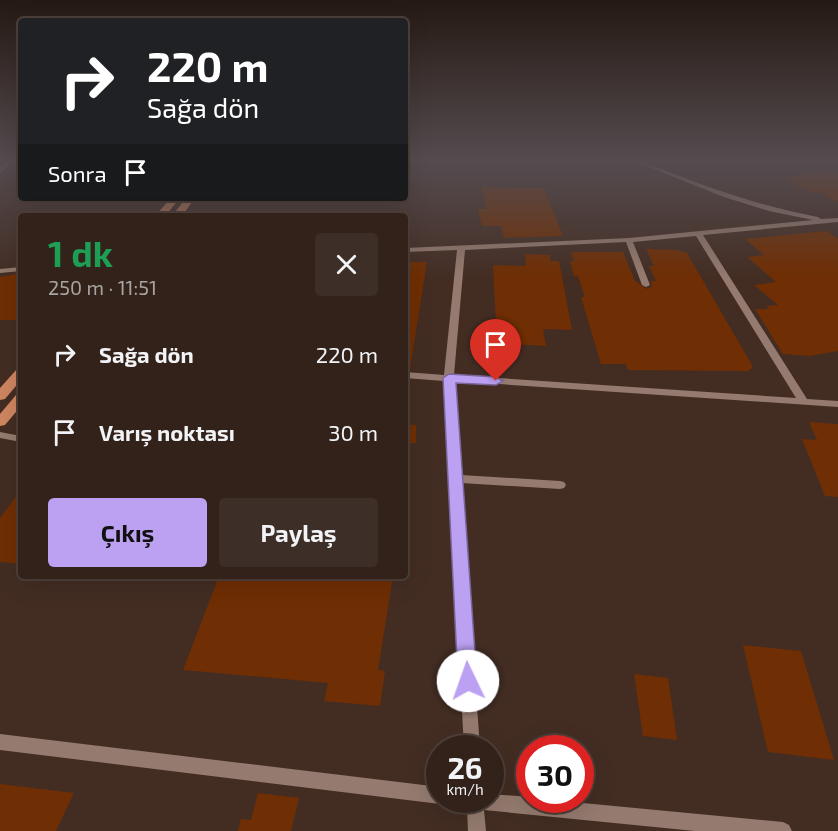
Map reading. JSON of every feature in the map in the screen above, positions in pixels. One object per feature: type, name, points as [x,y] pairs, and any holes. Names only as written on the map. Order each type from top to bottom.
[{"type":"main road","points":[[163,213],[175,201]]},
{"type":"main road","points":[[179,213],[189,201]]},
{"type":"main road","points":[[0,396],[18,375]]},
{"type":"main road","points":[[0,422],[18,401]]},
{"type":"street","points":[[745,201],[767,209],[837,221]]},
{"type":"street","points":[[408,250],[629,240],[837,221]]},
{"type":"street","points":[[699,235],[803,401]]},
{"type":"street","points":[[629,240],[646,285]]},
{"type":"street","points":[[461,249],[449,378],[471,735]]},
{"type":"street","points":[[0,271],[18,269]]},
{"type":"street","points":[[408,375],[838,404]]},
{"type":"street","points":[[0,435],[18,438]]},
{"type":"street","points":[[455,479],[560,485]]},
{"type":"street","points":[[0,742],[426,794]]},
{"type":"street","points":[[504,803],[783,831]]},
{"type":"street","points":[[476,813],[477,831]]},
{"type":"building","points":[[485,201],[549,201],[563,236],[504,238],[501,226],[482,226],[478,209],[487,209]]},
{"type":"building","points":[[827,231],[838,239],[838,351],[809,356],[783,354],[755,309],[769,309],[766,306],[778,305],[754,285],[776,282],[747,257],[764,255],[745,239]]},
{"type":"building","points":[[646,249],[677,250],[687,253],[753,367],[748,371],[628,370],[626,364],[601,364],[581,297],[585,297],[578,276],[574,276],[570,261],[574,261],[571,252],[623,252],[635,281],[647,289],[652,286],[651,281],[656,281],[649,266],[654,266]]},
{"type":"building","points":[[525,254],[550,255],[550,261],[559,261],[572,330],[543,329],[546,346],[497,343],[493,265],[526,266]]},
{"type":"building","points":[[408,262],[427,262],[410,369],[408,369]]},
{"type":"building","points":[[18,274],[18,320],[0,320],[0,277]]},
{"type":"building","points":[[809,422],[838,424],[838,497],[825,496],[802,439],[817,440]]},
{"type":"building","points":[[408,425],[416,425],[416,443],[408,443]]},
{"type":"building","points":[[18,494],[18,564],[0,562],[0,518]]},
{"type":"building","points":[[218,579],[393,579],[378,670],[385,671],[380,706],[324,701],[328,683],[183,670]]},
{"type":"building","points":[[743,645],[801,651],[834,760],[768,752]]},
{"type":"building","points":[[634,674],[668,678],[677,740],[643,736]]},
{"type":"building","points":[[0,784],[74,793],[56,831],[0,831]]},
{"type":"building","points":[[258,793],[299,798],[291,831],[238,831],[241,819],[251,820]]},
{"type":"route","points":[[468,681],[449,378],[496,381]]}]
